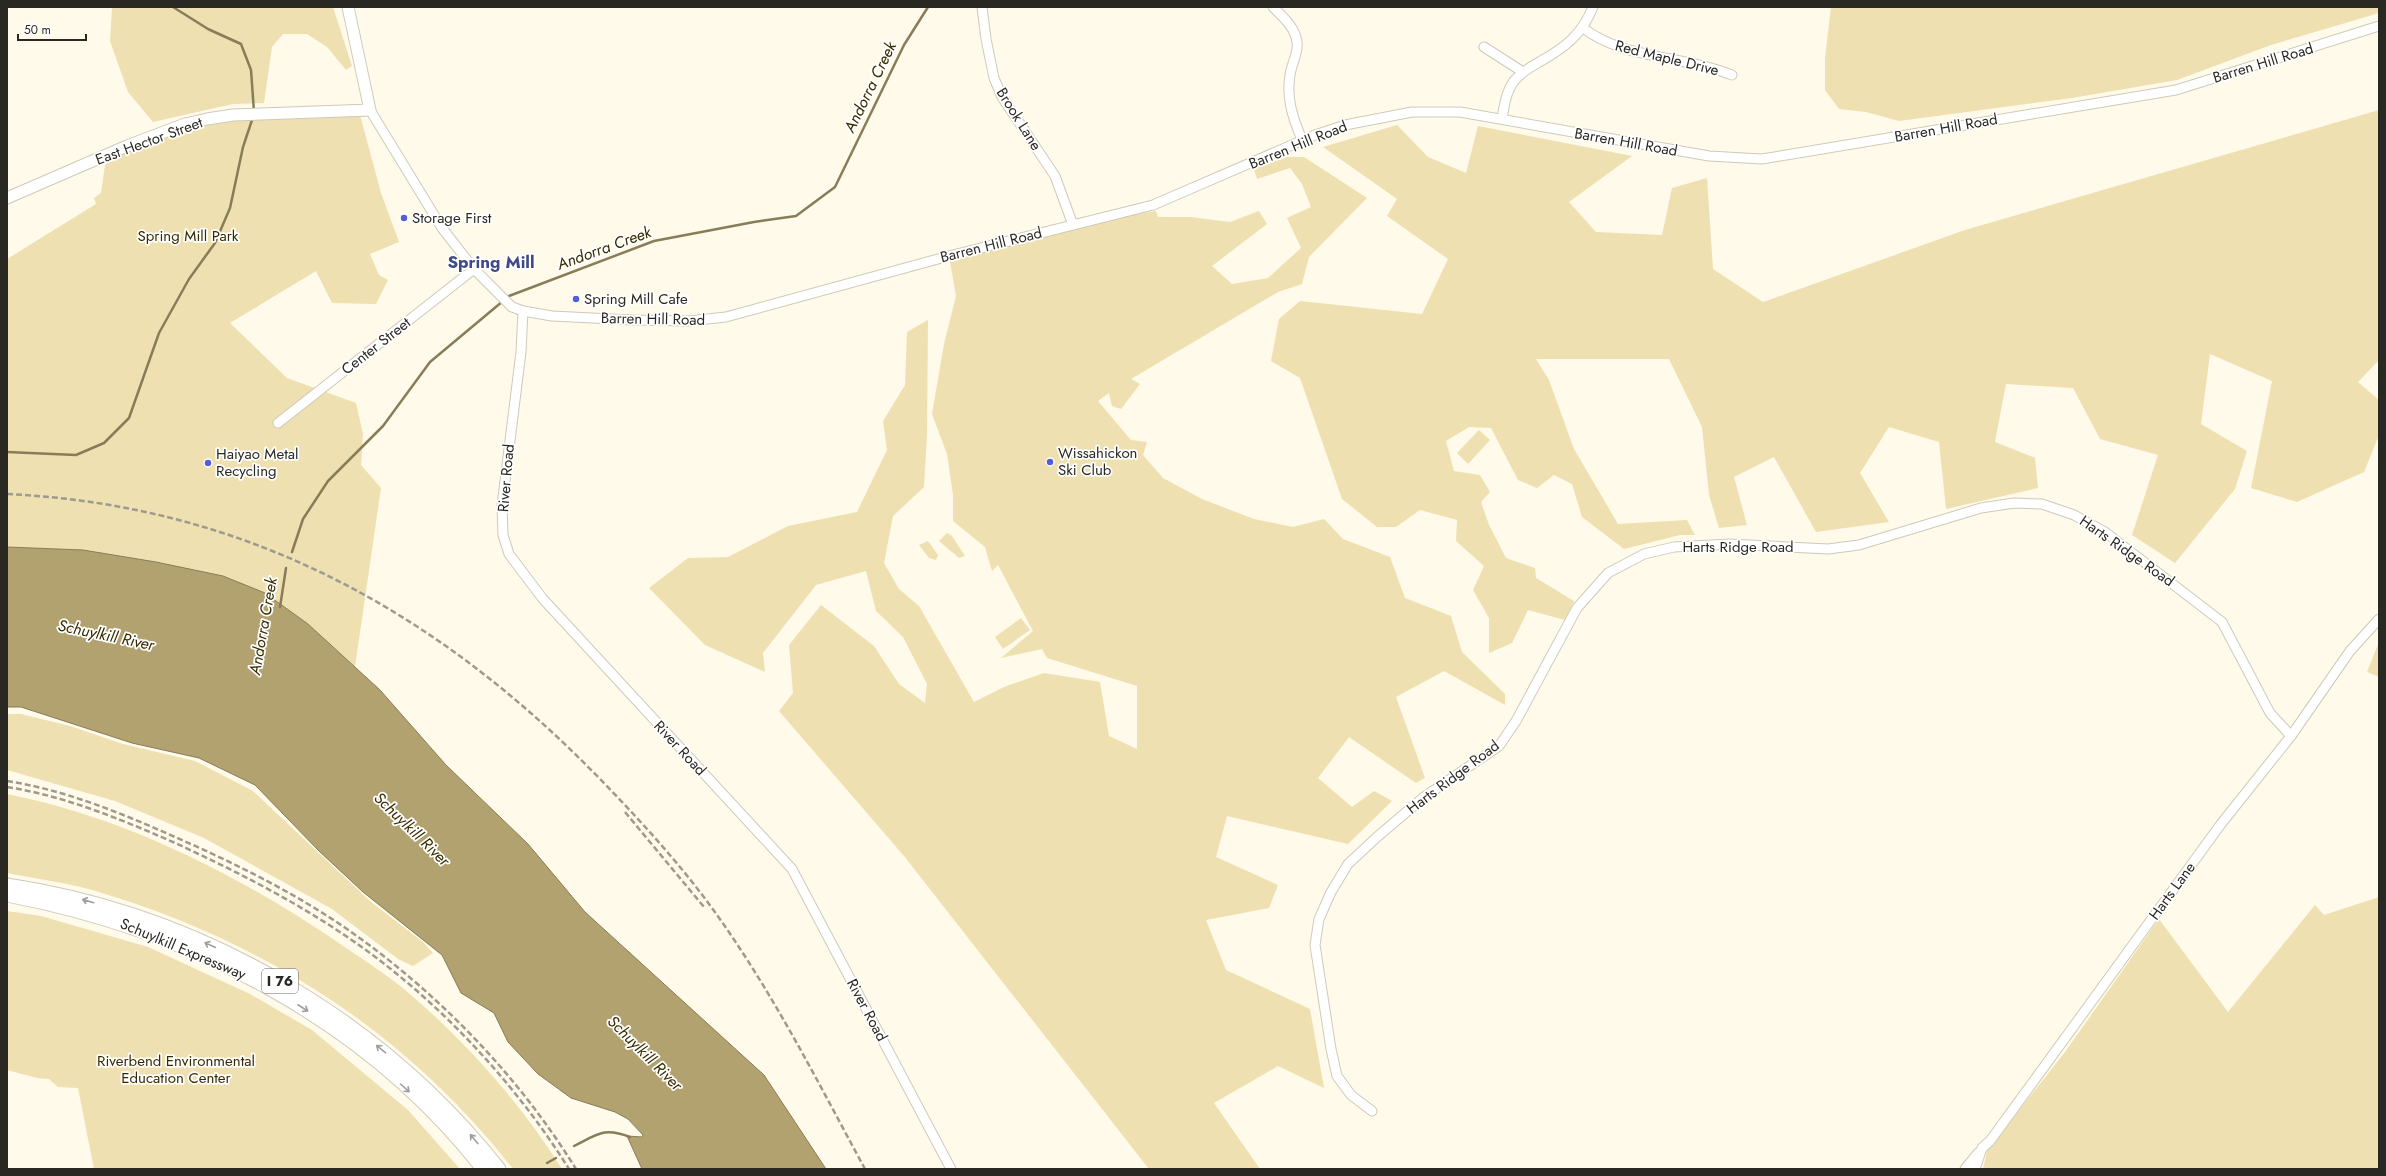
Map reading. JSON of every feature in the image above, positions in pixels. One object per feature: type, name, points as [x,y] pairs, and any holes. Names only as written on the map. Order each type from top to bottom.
[{"type":"highway","name":"Schuylkill Expressway","points":[[7,885],[84,900],[162,925],[216,948],[279,980],[346,1023],[406,1070],[456,1118],[499,1169]]},
{"type":"highway","name":"Schuylkill Expressway","points":[[7,895],[72,909],[132,926],[204,954],[284,996],[325,1022],[376,1061],[423,1104],[483,1169]]},
{"type":"main road","points":[[348,7],[370,110]]},
{"type":"main road","name":"East Hector Street","points":[[7,198],[127,146],[185,124],[233,115],[370,110]]},
{"type":"street","name":"Brook Lane","points":[[982,7],[986,39],[994,78],[1002,97],[1055,176],[1073,225]]},
{"type":"street","points":[[1273,7],[1290,24],[1298,42],[1290,75],[1289,96],[1291,114],[1302,140]]},
{"type":"street","points":[[1502,119],[1510,88],[1523,72],[1565,47],[1583,28],[1593,7]]},
{"type":"street","name":"Barren Hill Road","points":[[370,110],[442,228],[474,269],[496,293],[512,307],[523,311],[552,316],[682,321],[716,319],[1162,202],[1302,140],[1357,121],[1412,112],[1456,111],[1709,156],[1762,159],[2176,90],[2379,26]]},
{"type":"street","name":"Red Maple Drive","points":[[1583,28],[1597,38],[1616,46],[1712,67],[1732,75]]},
{"type":"street","points":[[1484,47],[1523,72]]},
{"type":"street","name":"Center Street","points":[[278,423],[474,269]]},
{"type":"street","name":"River Road","points":[[523,311],[521,352],[502,505],[503,535],[509,554],[542,599],[792,869],[951,1169]]},
{"type":"street","name":"Harts Ridge Road","points":[[1372,1111],[1351,1095],[1337,1076],[1330,1049],[1315,945],[1319,919],[1331,892],[1348,864],[1382,832],[1424,797],[1499,746],[1516,721],[1577,608],[1608,572],[1644,554],[1674,547],[1730,544],[1828,549],[1859,545],[1981,508],[2014,503],[2042,504],[2074,515],[2105,532],[2222,622],[2266,707],[2291,736]]},
{"type":"street","name":"Harts Lane","points":[[1975,1169],[1982,1148],[1990,1141],[2036,1080],[2221,824],[2291,736],[2350,651],[2379,619]]},
{"type":"street","points":[[1965,1169],[1982,1148]]},
{"type":"green space","points":[[112,7],[333,7],[352,66],[346,70],[327,47],[307,34],[283,34],[272,47],[264,103],[233,104],[153,122],[128,92],[110,41]]},
{"type":"green space","points":[[1831,7],[2379,7],[2379,13],[2271,45],[2177,80],[2072,98],[1899,121],[1866,112],[1839,109],[1825,90],[1825,58]]},
{"type":"green space","points":[[2379,110],[2379,360],[2358,382],[2379,400],[2379,435],[2364,472],[2297,502],[2251,488],[2272,381],[2210,354],[2201,424],[2247,451],[2235,489],[2175,563],[2132,535],[2158,455],[2100,439],[2073,388],[2006,384],[1995,442],[2035,458],[2038,488],[1946,509],[1939,442],[1889,427],[1860,473],[1889,522],[1816,532],[1774,457],[1734,477],[1747,525],[1719,528],[1709,495],[1702,427],[1669,359],[1536,359],[1549,380],[1574,449],[1618,524],[1687,520],[1695,535],[1680,535],[1624,549],[1582,517],[1572,484],[1554,475],[1537,488],[1518,480],[1491,428],[1469,427],[1446,441],[1454,471],[1480,475],[1490,492],[1481,502],[1489,525],[1506,558],[1535,568],[1536,578],[1574,601],[1565,620],[1528,610],[1512,643],[1489,653],[1489,618],[1473,590],[1484,566],[1456,541],[1457,520],[1420,510],[1396,527],[1377,527],[1342,499],[1300,378],[1271,361],[1279,319],[1300,301],[1422,314],[1448,259],[1387,216],[1397,199],[1323,147],[1397,125],[1428,157],[1466,173],[1478,126],[1632,156],[1569,202],[1596,232],[1662,235],[1672,188],[1707,178],[1713,269],[1763,302],[1965,230]]},
{"type":"green space","name":"Spring Mill Park","points":[[359,111],[381,193],[399,242],[370,254],[379,275],[388,280],[376,304],[332,303],[316,271],[230,323],[287,378],[356,403],[363,434],[361,465],[381,488],[355,667],[308,624],[265,593],[223,576],[78,550],[7,547],[7,259],[96,204],[94,198],[101,193],[105,165],[127,146],[185,124],[271,113]]},
{"type":"green space","points":[[1287,157],[1304,157],[1367,198],[1309,257],[1302,284],[1278,292],[1131,379],[1140,384],[1121,409],[1112,406],[1109,393],[1098,401],[1131,440],[1147,442],[1143,455],[1163,478],[1202,499],[1254,519],[1293,527],[1324,519],[1343,539],[1390,557],[1405,598],[1451,616],[1462,652],[1505,694],[1505,705],[1444,671],[1396,697],[1425,778],[1416,783],[1349,737],[1318,778],[1352,807],[1374,791],[1392,801],[1348,844],[1227,816],[1216,857],[1278,885],[1269,908],[1206,920],[1226,970],[1310,1009],[1324,1088],[1278,1066],[1214,1103],[1260,1169],[1149,1169],[904,856],[779,711],[793,693],[789,645],[821,605],[874,646],[899,684],[925,703],[927,684],[903,637],[876,611],[866,571],[816,585],[763,653],[765,672],[705,645],[649,588],[688,558],[728,557],[788,526],[857,512],[887,450],[883,421],[905,385],[907,332],[928,320],[927,435],[924,487],[893,516],[884,563],[899,589],[919,606],[974,702],[1004,687],[1044,673],[1100,682],[1109,736],[1137,749],[1137,686],[1047,658],[1042,649],[1001,658],[1033,631],[998,565],[992,571],[985,547],[953,521],[953,495],[947,454],[932,414],[944,344],[956,296],[949,256],[1126,216],[1156,211],[1158,217],[1190,217],[1230,222],[1259,211],[1267,224],[1212,266],[1232,284],[1268,278],[1301,248],[1287,218],[1311,207],[1302,184],[1290,168],[1257,179],[1254,169]]},
{"type":"green space","points":[[1479,430],[1490,440],[1468,464],[1457,453]]},
{"type":"green space","points":[[947,533],[952,536],[965,556],[959,558],[939,541]]},
{"type":"green space","points":[[928,541],[938,555],[936,560],[929,558],[919,545]]},
{"type":"green space","points":[[1021,618],[1030,630],[1003,649],[995,637]]},
{"type":"green space","points":[[2379,642],[2379,677],[2367,672]]},
{"type":"green space","points":[[7,714],[21,714],[70,726],[123,744],[195,761],[253,791],[371,902],[423,942],[433,953],[413,966],[398,959],[332,909],[204,838],[115,801],[7,770]]},
{"type":"green space","points":[[7,794],[50,804],[93,817],[177,850],[257,892],[296,915],[363,959],[411,995],[453,1034],[493,1076],[529,1121],[562,1169],[513,1169],[471,1120],[427,1075],[379,1034],[328,998],[275,965],[219,937],[160,913],[99,892],[7,873]]},
{"type":"green space","points":[[2379,897],[2379,1169],[1983,1169],[1987,1151],[2065,1052],[2159,919],[2228,1012],[2315,905],[2324,915]]},
{"type":"green space","name":"Riverbend Environmental Education Center","points":[[7,911],[41,916],[148,947],[250,994],[312,1030],[408,1110],[460,1169],[94,1169],[78,1088],[58,1087],[49,1079],[37,1078],[7,1070]]},
{"type":"water","name":"Schuylkill River","points":[[7,547],[83,550],[156,562],[223,576],[265,593],[308,624],[380,690],[446,765],[528,844],[585,912],[764,1075],[826,1169],[642,1169],[627,1136],[642,1137],[643,1135],[628,1119],[615,1112],[571,1098],[538,1074],[508,1042],[494,1013],[461,993],[442,955],[363,892],[319,851],[255,785],[199,758],[132,743],[21,707],[7,707]]},
{"type":"waterway","points":[[173,7],[208,29],[241,44],[251,70],[254,112]]},
{"type":"waterway","name":"Andorra Creek","points":[[292,552],[303,519],[328,481],[383,426],[430,362],[509,296],[654,241],[754,222],[796,216],[835,187],[904,45],[928,7]]},
{"type":"waterway","points":[[7,452],[76,455],[104,443],[129,418],[159,333],[189,279],[215,243],[230,208],[243,147],[253,117]]},
{"type":"waterway","name":"Andorra Creek","points":[[280,607],[286,568]]},
{"type":"waterway","points":[[574,1146],[595,1135],[607,1132],[614,1132],[630,1137]]},
{"type":"waterway","points":[[547,1163],[556,1158]]},
{"type":"railway","points":[[7,494],[94,503],[177,520],[256,545],[332,578],[403,618],[472,665],[537,719],[600,779],[652,834],[700,892],[724,924],[788,1027],[865,1169]]},
{"type":"railway","points":[[7,781],[71,796],[155,828],[271,883],[340,924],[392,963],[423,989],[480,1044],[531,1104],[576,1169]]},
{"type":"railway","points":[[7,787],[71,802],[133,825],[173,842],[267,888],[334,928],[387,966],[417,991],[474,1046],[525,1106],[569,1169]]},
{"type":"railway","points":[[625,812],[704,907]]},
{"type":"place","name":"Storage First","points":[[404,218]]},
{"type":"place","name":"Spring Mill Cafe","points":[[576,299]]},
{"type":"place","name":"Wissahickon Ski Club","points":[[1050,462]]},
{"type":"place","name":"Haiyao Metal Recycling","points":[[208,463]]},
{"type":"district","name":"Spring Mill","points":[[491,262]]}]
